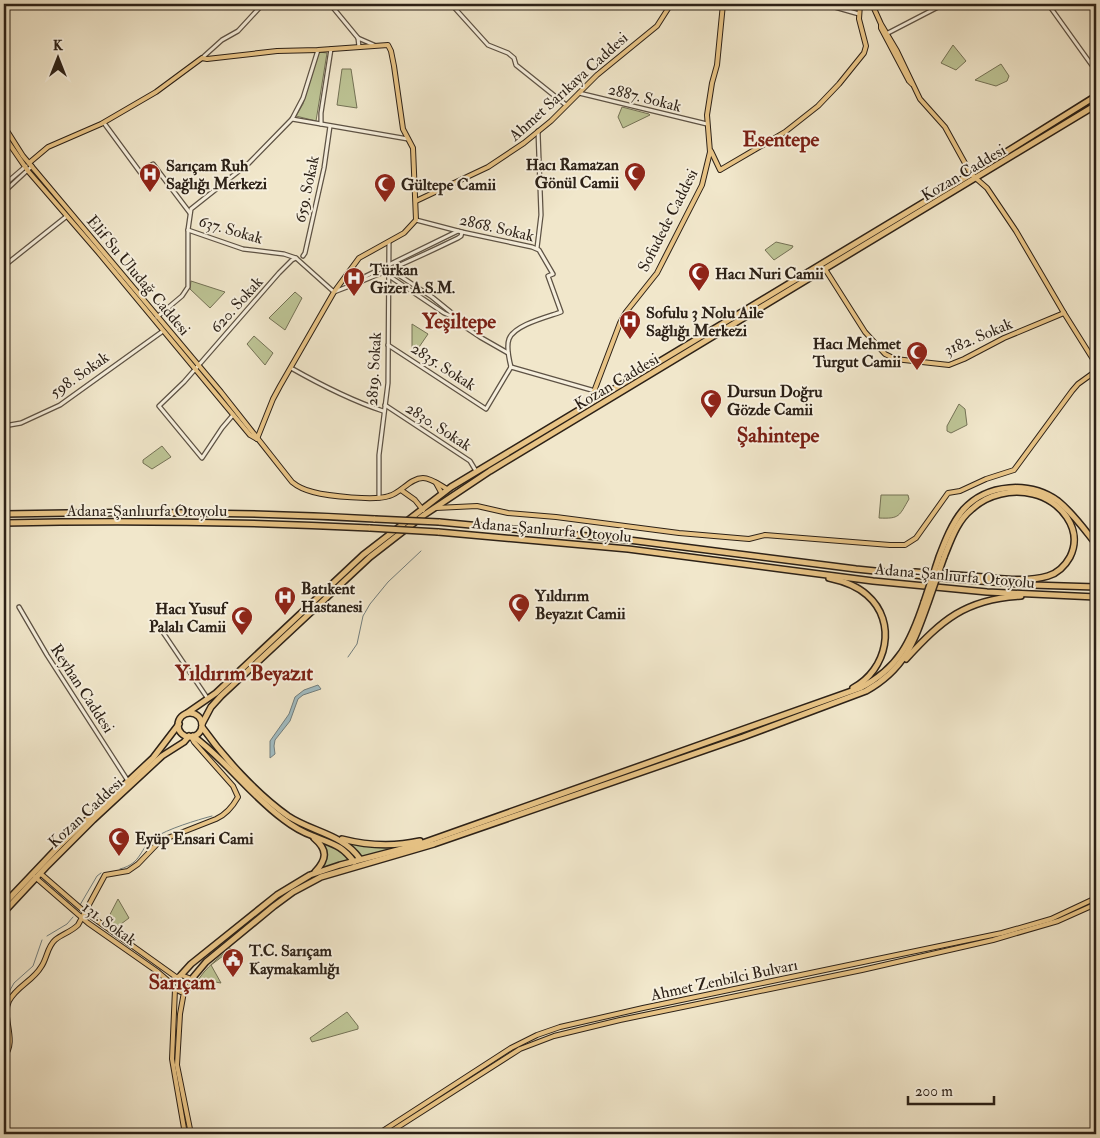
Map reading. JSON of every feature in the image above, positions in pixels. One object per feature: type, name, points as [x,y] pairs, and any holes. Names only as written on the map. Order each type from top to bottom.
[{"type":"highway","name":"Kozan Caddesi","points":[[187,713],[216,693],[363,555],[423,510],[444,491],[589,405],[848,246],[971,174],[1096,96]]},
{"type":"highway","name":"Kozan Caddesi","points":[[202,726],[210,710],[222,696],[359,567],[390,540],[446,500],[490,471],[1096,105]]},
{"type":"highway","points":[[897,669],[915,638],[952,527],[963,510],[982,496],[1007,488],[1030,488],[1053,498],[1067,509],[1096,544]]},
{"type":"highway","points":[[446,500],[444,491],[451,492],[452,496]]},
{"type":"highway","points":[[810,563],[993,578],[1037,579],[1054,574],[1068,561],[1074,546],[1074,533],[1071,523],[1065,515],[1048,500],[1026,493],[1004,494],[988,498],[969,511],[957,527],[941,557]]},
{"type":"highway","name":"Adana-Şanlıurfa Otoyolu","points":[[4,514],[286,514],[439,522],[629,540],[856,569],[943,578],[1032,585],[1096,587]]},
{"type":"highway","name":"Adana-Şanlıurfa Otoyolu","points":[[4,523],[148,521],[287,524],[438,532],[628,549],[873,581],[988,592],[1096,597]]},
{"type":"highway","points":[[794,571],[853,586],[868,596],[878,608],[882,618],[886,636],[884,649],[876,668],[861,683],[835,698]]},
{"type":"highway","points":[[178,976],[277,896],[304,878],[434,844],[837,703],[866,692],[880,683],[897,669],[940,624],[965,608],[996,599],[1063,595]]},
{"type":"highway","points":[[190,981],[201,967],[222,948],[283,899],[316,880],[358,863],[835,698],[866,685],[892,665],[909,643],[926,602]]},
{"type":"highway","points":[[205,700],[202,705],[203,709],[210,710]]},
{"type":"highway","points":[[314,874],[324,861],[324,852],[320,843],[271,810],[207,746],[181,732],[179,724],[181,718],[187,713],[197,715],[200,718],[202,726],[215,746],[274,805],[308,827],[361,844],[390,846],[420,841],[452,832]]},
{"type":"highway","name":"Kozan Caddesi","points":[[4,904],[60,845],[153,758],[179,724]]},
{"type":"highway","points":[[191,736],[199,732],[202,726]]},
{"type":"highway","name":"Kozan Caddesi","points":[[4,912],[66,846],[162,756],[191,736]]},
{"type":"highway","points":[[311,836],[341,847],[358,863]]},
{"type":"highway","points":[[338,838],[352,849],[358,863]]},
{"type":"main road","name":"Ahmet Sarıkaya Caddesi","points":[[416,201],[495,163],[538,131],[626,49],[657,26],[671,4]]},
{"type":"main road","name":"Sofudede Caddesi","points":[[589,405],[620,323],[657,273],[700,190],[709,162],[710,150],[707,124],[710,94],[717,65],[723,4]]},
{"type":"main road","points":[[710,150],[720,170],[785,132],[818,106],[839,84],[865,49],[866,42],[859,14],[860,4]]},
{"type":"main road","points":[[872,4],[881,28],[909,81],[923,103],[945,127],[971,174],[986,188],[1016,231],[1096,364]]},
{"type":"main road","points":[[881,24],[888,32],[912,79],[912,84]]},
{"type":"main road","points":[[31,165],[52,144],[104,123],[156,92],[202,58],[389,44],[403,128],[413,148],[416,220],[410,228],[359,258],[334,292],[273,399],[257,439]]},
{"type":"main road","name":"Elif Su Uludağ Caddesi","points":[[4,126],[31,165],[157,317],[250,435],[257,439]]},
{"type":"main road","name":"Elif Su Uludağ Caddesi","points":[[4,136],[6,143],[26,168],[163,331],[255,434],[289,479],[304,489],[329,495],[379,498],[392,496],[413,480],[421,478],[436,483],[444,491]]},
{"type":"main road","name":"3182. Sokak","points":[[825,269],[865,332],[885,354],[895,359],[949,365],[1004,338],[1064,313]]},
{"type":"main road","points":[[435,508],[477,506],[508,514],[556,517],[679,533],[749,539],[765,535],[882,545],[905,545],[916,538],[946,495],[1014,470],[1072,391],[1085,378],[1096,371]]},
{"type":"main road","points":[[401,490],[415,500],[423,510]]},
{"type":"main road","points":[[452,496],[455,508]]},
{"type":"main road","points":[[446,500],[455,508]]},
{"type":"main road","points":[[4,1058],[9,1046],[8,1004],[17,990],[39,970],[54,942],[74,929],[105,875],[128,871],[138,864],[160,841],[220,817],[238,797],[233,786],[194,742],[191,736]]},
{"type":"main road","points":[[37,875],[85,912],[178,976],[186,976],[190,981],[190,986],[184,992],[180,1014],[177,1065],[191,1134]]},
{"type":"main road","name":"131. Sokak","points":[[37,875],[82,918],[158,972],[174,987]]},
{"type":"main road","name":"Ahmet Zenbilci Bulvarı","points":[[378,1134],[510,1048],[537,1035],[560,1027],[1002,933],[1051,919],[1096,898]]},
{"type":"main road","name":"Ahmet Zenbilci Bulvarı","points":[[387,1134],[520,1049],[554,1036],[620,1020],[862,970],[993,940],[1058,921],[1096,904]]},
{"type":"main road","points":[[178,976],[174,987],[172,1059],[185,1134]]},
{"type":"main road","points":[[174,987],[179,992],[184,992]]},
{"type":"street","points":[[202,58],[222,40],[238,31],[263,4]]},
{"type":"street","points":[[330,4],[358,38],[374,45]]},
{"type":"street","points":[[451,4],[488,45],[508,53],[514,58],[516,65],[566,105]]},
{"type":"street","points":[[824,4],[859,14]]},
{"type":"street","points":[[888,32],[944,4]]},
{"type":"street","points":[[1048,4],[1096,70]]},
{"type":"street","points":[[358,38],[359,47]]},
{"type":"street","points":[[321,124],[331,49]]},
{"type":"street","points":[[157,317],[182,296],[188,287],[188,230],[190,213],[193,207],[251,161],[292,119],[303,98],[318,50]]},
{"type":"street","name":"2887. Sokak","points":[[578,93],[707,124]]},
{"type":"street","points":[[292,119],[409,139]]},
{"type":"street","points":[[104,123],[140,172],[154,164],[190,213]]},
{"type":"street","name":"659. Sokak","points":[[303,256],[320,189],[330,126]]},
{"type":"street","points":[[537,249],[541,214],[538,131]]},
{"type":"street","points":[[4,186],[31,165]]},
{"type":"street","points":[[4,192],[26,168]]},
{"type":"street","points":[[4,266],[66,216]]},
{"type":"street","name":"2868. Sokak","points":[[416,220],[537,249],[553,274],[548,276],[561,312],[518,329],[510,338],[508,353]]},
{"type":"street","name":"637. Sokak","points":[[188,230],[243,249],[284,254],[296,258]]},
{"type":"street","points":[[362,282],[366,276],[460,232]]},
{"type":"street","points":[[296,258],[334,292],[389,272],[458,238],[461,236],[460,232]]},
{"type":"street","name":"2819. Sokak","points":[[379,498],[378,455],[388,383],[389,241]]},
{"type":"street","name":"620. Sokak","points":[[234,414],[202,458],[159,406],[292,260],[296,258]]},
{"type":"street","points":[[389,272],[439,302],[454,314],[465,327],[508,353],[511,367],[595,391]]},
{"type":"street","points":[[389,272],[444,313],[456,318]]},
{"type":"street","name":"598. Sokak","points":[[4,426],[21,423],[60,405],[163,331]]},
{"type":"street","name":"2835. Sokak","points":[[388,345],[486,409],[511,367]]},
{"type":"street","points":[[291,368],[353,400],[383,411]]},
{"type":"street","name":"2830. Sokak","points":[[385,405],[470,461],[476,471]]},
{"type":"street","name":"Reyhan Caddesi","points":[[19,607],[53,665],[128,782]]},
{"type":"street","points":[[158,625],[205,700]]},
{"type":"green space","points":[[953,45],[966,61],[956,70],[941,63]]},
{"type":"green space","points":[[319,52],[327,53],[316,121],[296,116],[303,104]]},
{"type":"green space","points":[[1001,64],[1009,76],[1007,81],[996,86],[975,80]]},
{"type":"green space","points":[[342,69],[351,69],[357,108],[337,105]]},
{"type":"green space","points":[[622,107],[650,115],[623,128],[618,117]]},
{"type":"green space","points":[[776,242],[793,246],[774,260],[765,250]]},
{"type":"green space","points":[[191,281],[225,292],[210,308],[190,289]]},
{"type":"green space","points":[[295,292],[302,298],[285,330],[269,318]]},
{"type":"green space","points":[[412,324],[428,334],[415,353],[412,351]]},
{"type":"green space","points":[[254,336],[273,353],[265,365],[247,344]]},
{"type":"green space","points":[[959,404],[965,409],[967,425],[951,433],[947,431],[947,426]]},
{"type":"green space","points":[[162,446],[171,457],[152,469],[143,463],[143,460]]},
{"type":"green space","points":[[881,495],[908,495],[909,499],[895,517],[879,518]]},
{"type":"green space","points":[[322,842],[341,850],[350,859],[321,869],[324,863]]},
{"type":"green space","points":[[348,843],[376,847],[405,846],[361,857]]},
{"type":"green space","points":[[118,899],[129,918],[113,930],[105,924]]},
{"type":"green space","points":[[230,948],[236,953],[234,955],[231,950],[211,965]]},
{"type":"green space","points":[[211,965],[221,983],[207,984],[201,982],[198,985],[199,988],[193,990]]},
{"type":"green space","points":[[347,1012],[358,1026],[358,1029],[312,1042],[310,1038]]},
{"type":"water","points":[[318,685],[321,689],[303,695],[298,699],[290,721],[275,740],[275,754],[270,758],[270,741],[289,714],[295,697],[304,690]]},
{"type":"waterway","points":[[348,657],[357,644],[363,616],[370,604],[388,582],[421,551]]},
{"type":"waterway","points":[[120,869],[133,863],[149,842],[166,831],[212,816]]},
{"type":"waterway","points":[[80,905],[97,876],[101,873]]},
{"type":"waterway","points":[[47,936],[67,924],[73,917]]},
{"type":"waterway","points":[[4,1001],[14,983],[33,966],[42,940]]},
{"type":"place","name":"Hacı Ramazan Gönül Camii","points":[[635,192]]},
{"type":"place","name":"Sarıçam Ruh Sağlığı Merkezi","points":[[150,193]]},
{"type":"place","name":"Gültepe Camii","points":[[385,203]]},
{"type":"place","name":"Hacı Nuri Camii","points":[[699,292]]},
{"type":"place","name":"Türkan Gizer A.S.M.","points":[[354,297]]},
{"type":"place","name":"Sofulu 3 Nolu Aile Sağlığı Merkezi","points":[[630,340]]},
{"type":"place","name":"Hacı Mehmet Turgut Camii","points":[[917,371]]},
{"type":"place","name":"Dursun Doğru Gözde Camii","points":[[711,419]]},
{"type":"place","name":"Batıkent Hastanesi","points":[[285,616]]},
{"type":"place","name":"Yıldırım Beyazıt Camii","points":[[519,623]]},
{"type":"place","name":"Hacı Yusuf Palalı Camii","points":[[242,636]]},
{"type":"place","name":"Eyüp Ensari Cami","points":[[119,857]]},
{"type":"place","name":"T.C. Sarıçam Kaymakamlığı","points":[[233,978]]},
{"type":"district","name":"Esentepe","points":[[781,139]]},
{"type":"district","name":"Yeşiltepe","points":[[459,321]]},
{"type":"district","name":"Şahintepe","points":[[778,435]]},
{"type":"district","name":"Yıldırım Beyazıt","points":[[244,673]]},
{"type":"district","name":"Sarıçam","points":[[182,982]]}]
